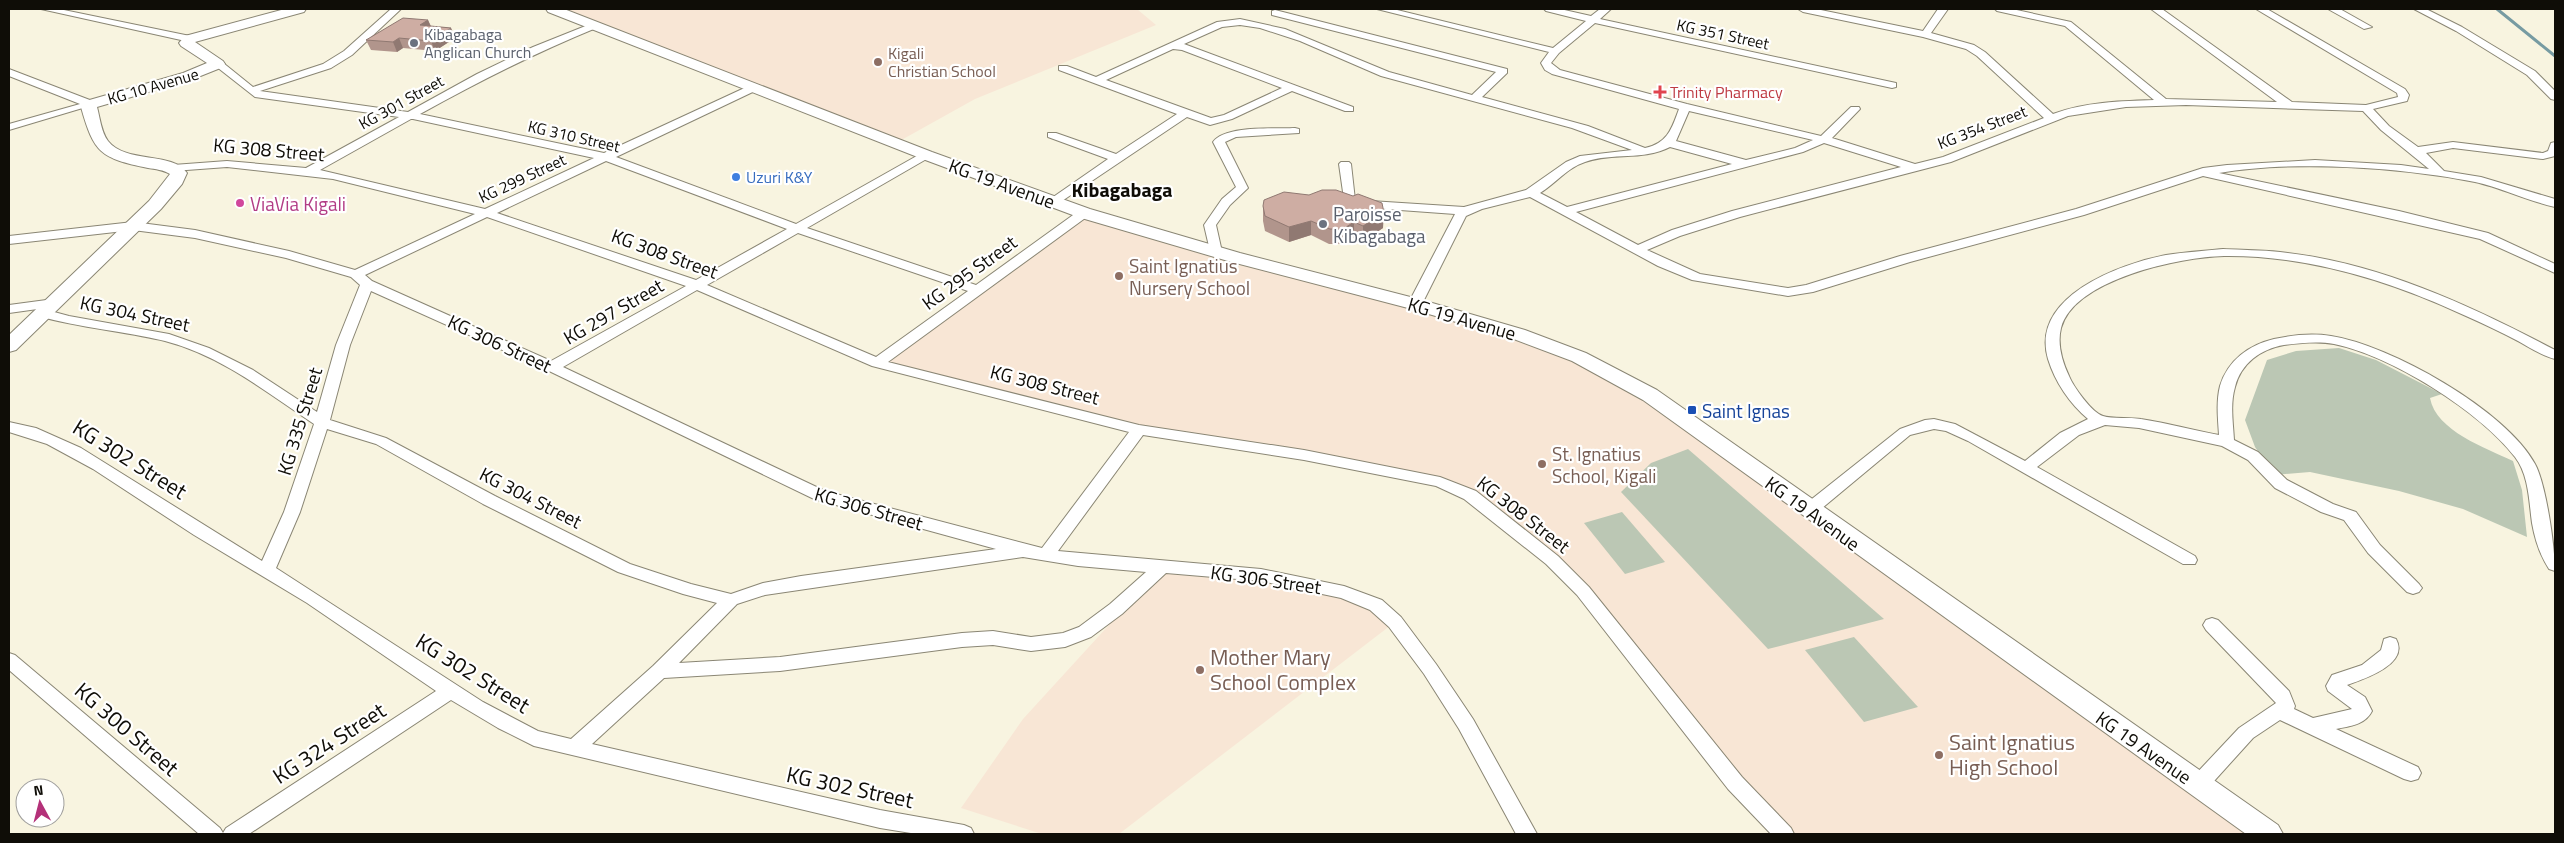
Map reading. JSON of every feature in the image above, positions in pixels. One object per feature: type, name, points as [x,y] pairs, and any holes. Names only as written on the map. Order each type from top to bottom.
[{"type":"main road","name":"KG 10 Avenue","points":[[218,64],[186,42],[190,39],[299,9]]},
{"type":"main road","name":"KG 19 Avenue","points":[[553,9],[926,155],[1052,202],[1216,252],[1484,323],[1554,347],[1622,378],[1685,420],[1809,510],[2268,834]]},
{"type":"main road","name":"KG 10 Avenue","points":[[173,168],[125,157],[104,147],[93,122],[89,107],[91,104],[188,76],[218,64]]},
{"type":"main road","points":[[9,346],[133,226],[176,180],[179,173],[173,168]]},
{"type":"street","points":[[46,9],[190,39]]},
{"type":"street","points":[[251,91],[327,66],[348,53],[396,9]]},
{"type":"street","points":[[1382,9],[1555,50]]},
{"type":"street","name":"KG 351 Street","points":[[1549,9],[1662,37],[1892,85]]},
{"type":"street","points":[[1606,9],[1555,50],[1546,63],[1549,68],[1556,72],[1685,107],[1826,140],[1914,167]]},
{"type":"street","points":[[1803,9],[1925,34],[1970,47],[1982,54],[2050,118]]},
{"type":"street","points":[[1925,34],[1943,9]]},
{"type":"street","points":[[2000,9],[2059,21],[2072,27],[2164,102]]},
{"type":"street","points":[[2156,9],[2290,106]]},
{"type":"street","points":[[2333,9],[2367,27]]},
{"type":"street","points":[[2420,9],[2459,29],[2531,73],[2555,97]]},
{"type":"street","name":"KG 354 Street","points":[[1638,248],[1676,233],[1736,214],[1971,153],[2050,118],[2066,113],[2104,107],[2164,102],[2238,102],[2290,106],[2366,108],[2403,99],[2404,95],[2384,81],[2263,10]]},
{"type":"street","points":[[1252,24],[1278,11],[1503,71],[1474,99]]},
{"type":"street","points":[[1095,81],[1220,24],[1233,21],[1252,24],[1300,38],[1383,74],[1577,126],[1645,151]]},
{"type":"street","name":"KG 301 Street","points":[[308,172],[508,63],[593,26]]},
{"type":"street","points":[[1172,46],[1184,46],[1290,88],[1349,108]]},
{"type":"street","name":"KG 310 Street","points":[[218,64],[251,91],[276,98],[412,116],[606,157],[796,228],[976,289]]},
{"type":"street","points":[[1063,68],[1206,122],[1219,121],[1290,88]]},
{"type":"street","points":[[9,72],[91,104]]},
{"type":"street","name":"KG 299 Street","points":[[362,279],[486,213],[755,87]]},
{"type":"street","points":[[9,127],[91,104]]},
{"type":"street","points":[[1669,143],[1685,107]]},
{"type":"street","points":[[2366,108],[2385,128],[2416,151],[2439,172]]},
{"type":"street","points":[[1567,211],[1799,150],[1826,140],[1839,129],[1855,109]]},
{"type":"street","points":[[1052,202],[1184,114]]},
{"type":"street","points":[[1216,252],[1210,225],[1226,202],[1242,188],[1219,142],[1222,138],[1234,134],[1295,131]]},
{"type":"street","points":[[1052,134],[1116,158]]},
{"type":"street","points":[[1345,164],[1349,202],[1465,211],[1531,193],[1551,177],[1583,158],[1645,151],[1669,143],[1744,163]]},
{"type":"street","points":[[2416,151],[2453,144],[2543,156],[2553,153],[2555,145]]},
{"type":"street","name":"KG 297 Street","points":[[552,367],[926,155]]},
{"type":"street","points":[[1531,193],[1697,277],[1773,291],[1798,292],[1905,259],[2089,210],[2203,172],[2227,168],[2315,163],[2439,172],[2496,184],[2555,203]]},
{"type":"street","name":"KG 308 Street","points":[[173,168],[228,164],[308,172],[408,192],[486,213],[697,285],[878,363],[1139,430],[1304,455],[1440,482],[1470,495],[1552,560],[1583,591],[1735,783],[1784,834]]},
{"type":"street","points":[[2203,172],[2475,234],[2555,269]]},
{"type":"street","points":[[1415,304],[1461,214],[1465,211]]},
{"type":"street","name":"KG 295 Street","points":[[878,363],[976,289],[1084,213]]},
{"type":"street","name":"KG 306 Street","points":[[9,240],[133,226],[195,234],[289,255],[362,279],[552,367],[820,496],[1024,551],[1162,567],[1261,575],[1310,583],[1344,592],[1376,605],[1395,622],[1430,668],[1466,724],[1527,834]]},
{"type":"street","points":[[2099,422],[2084,409],[2070,391],[2056,361],[2052,346],[2056,321],[2077,298],[2095,284],[2144,265],[2203,255],[2229,252],[2272,255],[2319,262],[2362,272],[2450,303],[2555,354]]},
{"type":"street","name":"KG 335 Street","points":[[267,569],[292,512],[322,422],[362,279]]},
{"type":"street","points":[[9,309],[48,308]]},
{"type":"street","name":"KG 304 Street","points":[[48,308],[68,320],[169,338],[204,351],[248,373],[322,422],[381,441],[489,500],[624,568],[689,590],[731,600]]},
{"type":"street","points":[[2227,442],[2228,386],[2237,367],[2248,353],[2270,344],[2296,339],[2319,338],[2349,343],[2382,356],[2455,396],[2504,436],[2522,455],[2529,466],[2546,551],[2555,564]]},
{"type":"street","points":[[2026,469],[2049,448],[2082,428],[2099,422],[2141,424],[2227,442],[2253,456],[2282,484],[2327,508],[2350,516],[2374,549],[2414,588]]},
{"type":"street","points":[[1809,510],[1904,432],[1925,425],[1950,428],[2189,560]]},
{"type":"street","name":"KG 302 Street","points":[[9,427],[25,429],[54,440],[188,524],[267,569],[507,725],[534,738],[871,817],[964,834]]},
{"type":"street","points":[[1046,555],[1139,430]]},
{"type":"street","points":[[574,748],[659,671],[731,600],[763,589],[801,582],[1024,551]]},
{"type":"street","points":[[659,671],[780,664],[962,640],[994,638],[1031,644],[1065,640],[1085,632],[1116,609],[1162,567]]},
{"type":"street","points":[[2199,784],[2246,733],[2286,706],[2282,696],[2212,625]]},
{"type":"street","points":[[2312,726],[2353,718],[2364,711],[2358,702],[2335,686],[2339,680],[2368,670],[2390,653],[2390,644]]},
{"type":"street","name":"KG 300 Street","points":[[9,660],[213,834]]},
{"type":"street","name":"KG 324 Street","points":[[233,834],[452,690]]},
{"type":"street","points":[[2280,711],[2412,773]]},
{"type":"shaded area","name":"Kigali Christian School","points":[[553,9],[1137,9],[1156,25],[975,99],[896,143]]},
{"type":"shaded area","points":[[1084,213],[1518,334],[1622,378],[2268,834],[1785,834],[1552,560],[1440,482],[1139,430],[877,363]]},
{"type":"shaded area","name":"Mother Mary School Complex","points":[[1162,567],[1344,592],[1395,622],[1119,834],[1042,834],[961,808],[1023,719]]},
{"type":"green space","points":[[2339,348],[2376,360],[2442,394],[2430,398],[2434,410],[2442,420],[2452,429],[2476,444],[2513,461],[2522,490],[2527,537],[2463,509],[2399,491],[2310,472],[2274,475],[2255,447],[2245,420],[2267,360],[2296,351]]},
{"type":"green space","points":[[1688,449],[1884,619],[1768,649],[1621,492],[1651,463]]},
{"type":"green space","points":[[1622,512],[1665,562],[1625,574],[1584,523]]},
{"type":"green space","points":[[1854,637],[1918,707],[1864,722],[1805,650]]},
{"type":"building","points":[[403,18],[428,20],[420,25],[451,28],[431,41],[399,38],[393,42],[366,40]]},
{"type":"building","points":[[1322,190],[1336,190],[1353,196],[1358,194],[1382,203],[1384,213],[1363,226],[1354,222],[1343,229],[1330,229],[1311,221],[1289,227],[1265,216],[1264,200],[1284,192],[1309,195]]},
{"type":"waterway","points":[[2497,9],[2555,56]]},
{"type":"place","name":"Kibagabaga Anglican Church","points":[[414,43]]},
{"type":"place","name":"Kigali Christian School","points":[[878,62]]},
{"type":"place","name":"Trinity Pharmacy","points":[[1660,92]]},
{"type":"place","name":"Uzuri K&Y","points":[[736,177]]},
{"type":"place","name":"ViaVia Kigali","points":[[240,203]]},
{"type":"place","name":"Paroisse Kibagabaga","points":[[1323,224]]},
{"type":"place","name":"Saint Ignatius Nursery School","points":[[1119,276]]},
{"type":"place","name":"Saint Ignas","points":[[1692,410]]},
{"type":"place","name":"St. Ignatius School, Kigali","points":[[1542,464]]},
{"type":"place","name":"Mother Mary School Complex","points":[[1200,670]]},
{"type":"place","name":"Saint Ignatius High School","points":[[1939,755]]},
{"type":"district","name":"Kibagabaga","points":[[1122,189]]}]
